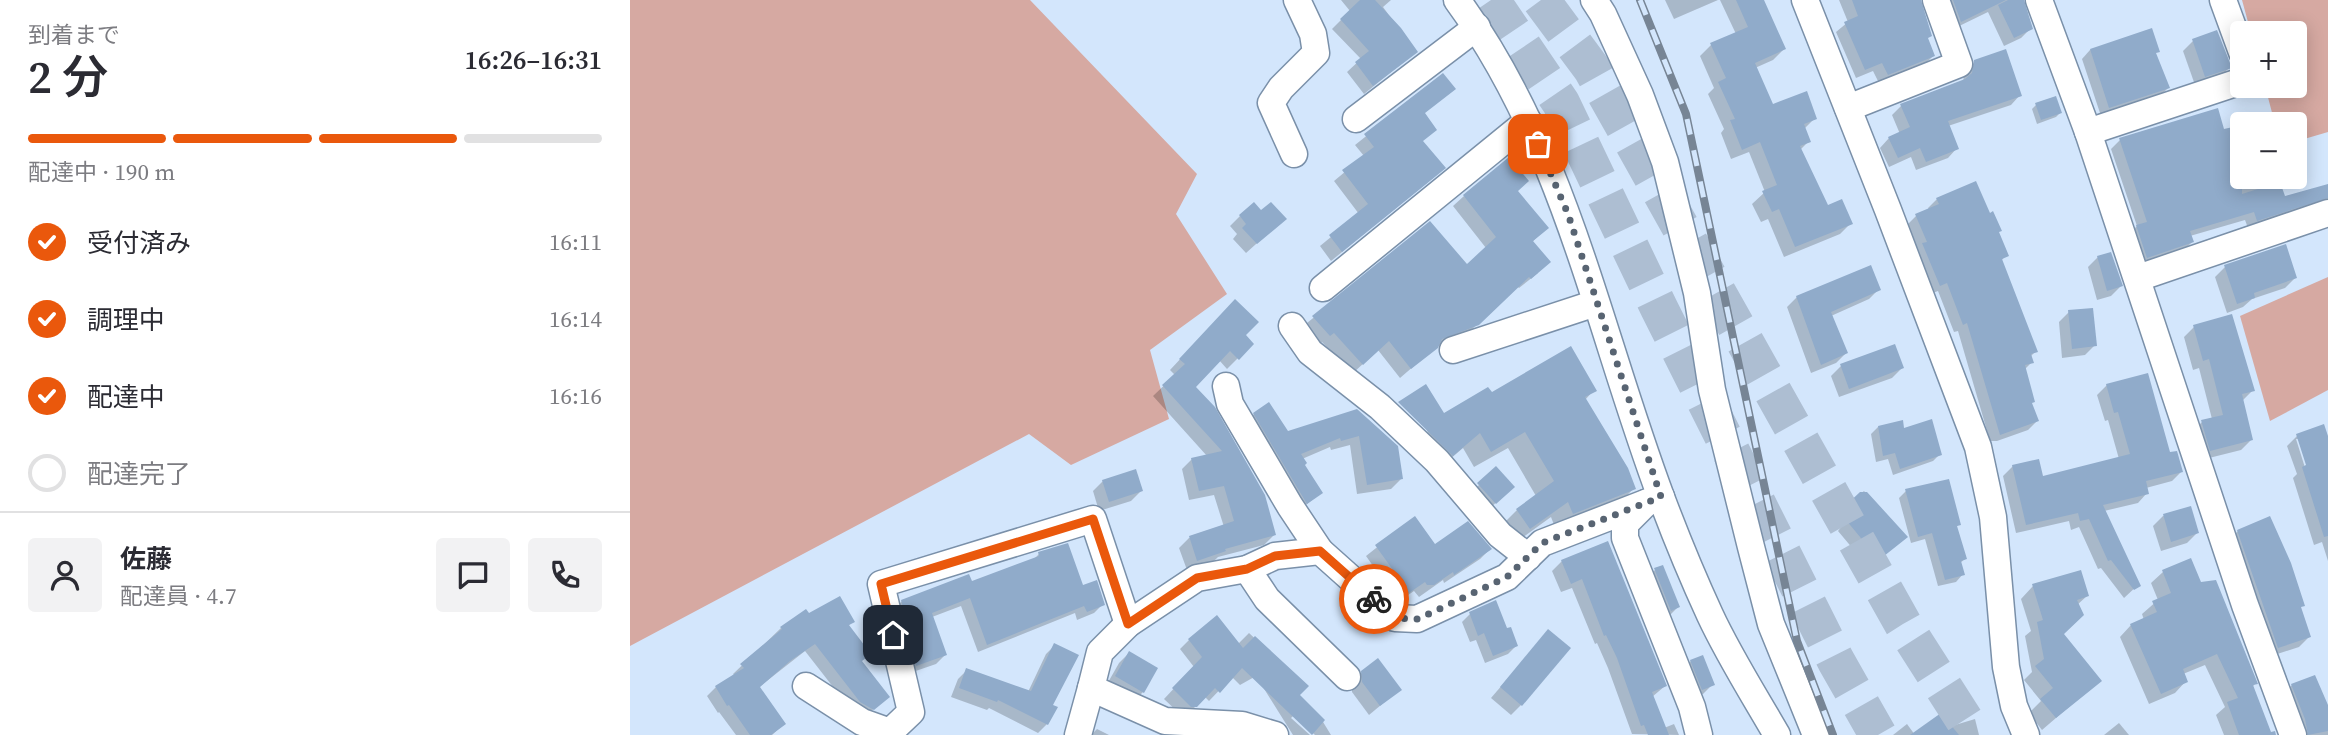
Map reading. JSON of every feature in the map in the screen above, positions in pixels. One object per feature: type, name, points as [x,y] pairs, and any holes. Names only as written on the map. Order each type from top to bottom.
[{"type":"street","points":[[1294,154],[1271,103],[1281,88],[1316,53],[1314,34],[1297,0]]},
{"type":"street","points":[[1457,0],[1476,27],[1528,121],[1568,214],[1654,500],[1711,617],[1777,735]]},
{"type":"street","points":[[1594,0],[1640,95],[1665,162],[1697,293],[1712,390],[1771,624],[1816,735]]},
{"type":"street","points":[[1805,0],[1978,447],[1993,517],[2006,667],[2014,706],[2026,735]]},
{"type":"street","points":[[1848,108],[1959,64],[1936,0]]},
{"type":"street","points":[[2039,0],[2088,132],[2245,605],[2293,735]]},
{"type":"street","points":[[2223,0],[2231,21]]},
{"type":"street","points":[[1356,119],[1476,27]]},
{"type":"street","points":[[2088,132],[2230,85]]},
{"type":"street","points":[[1324,288],[1528,121]]},
{"type":"street","points":[[2137,278],[2328,213]]},
{"type":"street","points":[[1453,350],[1596,303]]},
{"type":"street","points":[[1292,326],[1310,352],[1328,369],[1380,407],[1437,461],[1500,536],[1528,557]]},
{"type":"street","points":[[1226,386],[1230,404],[1320,551],[1395,618],[1418,619],[1507,577],[1542,543],[1654,500]]},
{"type":"street","points":[[1654,500],[1625,524],[1625,538],[1692,707],[1699,735]]},
{"type":"street","points":[[806,686],[862,722],[890,732],[911,712],[881,584],[1093,519],[1128,624]]},
{"type":"street","points":[[1078,735],[1100,652],[1128,624],[1197,578],[1247,569],[1275,556],[1320,551]]},
{"type":"street","points":[[1247,569],[1267,599],[1347,677]]},
{"type":"street","points":[[1091,688],[1165,721],[1242,725],[1275,735]]},
{"type":"shaded area","points":[[630,0],[1030,0],[1197,174],[1176,214],[1227,294],[1150,350],[1169,419],[1071,465],[1029,434],[630,646]]},
{"type":"shaded area","points":[[2242,0],[2328,0],[2328,132],[2307,138],[2307,112],[2272,112],[2268,98],[2307,98],[2307,21],[2248,21]]},
{"type":"shaded area","points":[[2328,277],[2328,390],[2270,421],[2240,316]]},
{"type":"building","points":[[1360,0],[1375,0],[1401,28],[1418,52],[1373,86],[1355,62],[1369,51],[1340,19]]},
{"type":"building","points":[[1736,0],[1764,0],[1786,49],[1755,63],[1773,104],[1807,91],[1817,119],[1804,124],[1811,142],[1800,146],[1828,205],[1842,199],[1853,224],[1795,247],[1779,209],[1772,212],[1762,191],[1777,185],[1760,142],[1742,150],[1730,120],[1735,119],[1718,82],[1726,78],[1710,43],[1748,27]]},
{"type":"building","points":[[1852,0],[1921,0],[1932,36],[1928,38],[1935,56],[1888,75],[1882,63],[1865,70],[1844,22],[1858,16]]},
{"type":"building","points":[[1953,0],[2006,0],[1961,22]]},
{"type":"building","points":[[2008,0],[2024,0],[2033,29],[2014,38],[1998,5]]},
{"type":"building","points":[[2152,28],[2160,52],[2156,53],[2170,88],[2109,108],[2090,49]]},
{"type":"building","points":[[2217,30],[2230,69],[2205,77],[2192,39]]},
{"type":"building","points":[[2006,49],[2022,96],[1948,121],[1959,149],[1926,162],[1920,148],[1898,158],[1888,137],[1910,127],[1900,104],[1965,79],[1972,73],[1974,60]]},
{"type":"building","points":[[1443,73],[1456,89],[1425,113],[1437,130],[1423,141],[1446,168],[1342,252],[1329,235],[1368,204],[1342,170],[1374,147],[1364,134]]},
{"type":"building","points":[[2056,96],[2062,113],[2041,120],[2035,103]]},
{"type":"building","points":[[2218,108],[2224,129],[2230,128],[2230,189],[2242,189],[2242,194],[2258,189],[2282,189],[2285,196],[2328,184],[2328,198],[2257,221],[2254,212],[2190,231],[2194,242],[2147,258],[2136,225],[2147,222],[2119,138]]},
{"type":"building","points":[[1509,157],[1529,181],[1518,191],[1549,228],[1533,241],[1551,262],[1531,279],[1529,277],[1479,325],[1442,339],[1438,348],[1411,369],[1389,341],[1363,365],[1334,333],[1330,336],[1312,316],[1430,221],[1467,264],[1496,237],[1463,195]]},
{"type":"building","points":[[1976,181],[1990,213],[1993,211],[2002,231],[1999,232],[2009,256],[2002,259],[2038,352],[2031,354],[2034,363],[2025,365],[2035,402],[2032,403],[2039,421],[2000,435],[1967,323],[1963,325],[1947,283],[1940,286],[1922,243],[1927,242],[1915,214],[1939,204],[1936,198]]},
{"type":"building","points":[[1254,202],[1261,210],[1271,202],[1287,219],[1257,244],[1242,228],[1246,224],[1239,215]]},
{"type":"building","points":[[2286,244],[2297,278],[2254,293],[2255,298],[2237,304],[2224,265]]},
{"type":"building","points":[[2111,252],[2123,286],[2107,291],[2097,256]]},
{"type":"building","points":[[1871,265],[1881,290],[1831,312],[1848,353],[1821,365],[1796,296]]},
{"type":"building","points":[[1235,299],[1259,322],[1246,335],[1254,344],[1239,360],[1230,351],[1196,387],[1215,407],[1265,495],[1276,535],[1225,549],[1226,551],[1197,561],[1189,536],[1234,521],[1224,486],[1199,491],[1191,458],[1222,451],[1162,385],[1185,364],[1179,359]]},
{"type":"building","points":[[2093,308],[2097,346],[2072,349],[2068,310]]},
{"type":"building","points":[[2232,314],[2255,391],[2242,394],[2253,440],[2210,451],[2201,420],[2223,415],[2209,359],[2203,361],[2193,325]]},
{"type":"building","points":[[1895,344],[1904,368],[1849,389],[1840,364]]},
{"type":"building","points":[[1571,346],[1597,391],[1585,397],[1628,468],[1636,489],[1573,514],[1568,502],[1530,529],[1516,509],[1554,481],[1525,432],[1491,452],[1480,433],[1453,456],[1398,402],[1426,384],[1444,413],[1488,387],[1492,392]]},
{"type":"building","points":[[2148,373],[2170,452],[2177,451],[2183,472],[2146,481],[2149,494],[2103,505],[2141,586],[2134,590],[2111,560],[2108,561],[2089,519],[2080,521],[2078,513],[2026,525],[2012,465],[2039,459],[2043,476],[2130,454],[2118,412],[2114,413],[2106,384]]},
{"type":"building","points":[[1269,402],[1288,431],[1357,409],[1398,446],[1403,479],[1367,485],[1359,436],[1341,441],[1340,438],[1301,454],[1323,493],[1307,504],[1253,413]]},
{"type":"building","points":[[1932,419],[1942,455],[1900,469],[1895,453],[1883,456],[1878,426],[1903,420],[1904,428]]},
{"type":"building","points":[[2324,424],[2328,436],[2328,536],[2324,537],[2302,467],[2306,465],[2296,434]]},
{"type":"building","points":[[1496,466],[1515,487],[1496,504],[1477,483]]},
{"type":"building","points":[[1136,469],[1143,491],[1109,502],[1102,480]]},
{"type":"building","points":[[1949,479],[1961,525],[1957,526],[1967,559],[1961,561],[1965,575],[1945,580],[1932,533],[1918,537],[1905,489]]},
{"type":"building","points":[[1860,492],[1867,492],[1908,537],[1879,560],[1846,520],[1851,516],[1843,508]]},
{"type":"building","points":[[2191,506],[2199,533],[2171,542],[2163,514]]},
{"type":"building","points":[[1415,516],[1435,544],[1468,521],[1492,549],[1434,585],[1427,585],[1425,582],[1406,595],[1402,590],[1393,595],[1379,580],[1393,570],[1375,545]]},
{"type":"building","points":[[2270,516],[2291,563],[2305,606],[2301,607],[2311,637],[2278,648],[2237,530]]},
{"type":"building","points":[[1608,541],[1667,686],[1652,692],[1669,735],[1648,735],[1644,725],[1641,726],[1617,658],[1606,635],[1604,636],[1582,579],[1571,584],[1561,560]]},
{"type":"building","points":[[1068,543],[1083,585],[1097,580],[1105,605],[1087,612],[1084,606],[987,645],[970,598],[932,613],[947,655],[916,666],[901,600],[969,574],[972,581],[1039,556],[1038,552]]},
{"type":"building","points":[[2191,558],[2201,582],[2216,580],[2258,684],[2253,685],[2271,732],[2275,731],[2276,735],[2239,735],[2227,702],[2238,698],[2217,654],[2183,669],[2188,682],[2161,694],[2130,624],[2157,612],[2152,601],[2171,593],[2162,570]]},
{"type":"building","points":[[1663,565],[1680,607],[1671,611],[1654,568]]},
{"type":"building","points":[[2081,570],[2089,596],[2077,600],[2084,615],[2064,634],[2102,681],[2056,718],[2040,699],[2053,688],[2035,666],[2044,659],[2037,622],[2043,620],[2032,584]]},
{"type":"building","points":[[840,596],[855,622],[849,625],[871,654],[862,661],[890,697],[874,710],[860,702],[815,644],[760,687],[786,724],[771,735],[750,735],[715,686],[744,668],[740,664],[782,629],[780,627],[806,609],[809,613]]},
{"type":"building","points":[[1496,600],[1507,628],[1511,627],[1518,646],[1493,656],[1484,633],[1478,636],[1469,612]]},
{"type":"building","points":[[1217,615],[1243,648],[1255,636],[1309,686],[1300,695],[1325,720],[1312,735],[1242,668],[1220,693],[1215,688],[1197,707],[1191,707],[1172,688],[1202,657],[1188,639]]},
{"type":"building","points":[[1548,629],[1571,648],[1522,706],[1500,687]]},
{"type":"building","points":[[1054,643],[1079,655],[1053,705],[1058,707],[1048,725],[998,700],[997,702],[959,688],[966,668],[1031,691]]},
{"type":"building","points":[[1129,651],[1158,668],[1144,693],[1115,676]]},
{"type":"building","points":[[1703,655],[1715,685],[1702,690],[1690,660]]},
{"type":"building","points":[[1378,658],[1402,690],[1380,706],[1362,682],[1361,671]]},
{"type":"building","points":[[2315,675],[2328,705],[2328,731],[2308,735],[2305,719],[2291,684]]},
{"type":"building","points":[[1941,713],[1959,735],[1910,735]]},
{"type":"tunnel","points":[[1491,0],[1561,103],[1659,308],[1836,661],[1878,735]]},
{"type":"tunnel","points":[[1541,0],[1592,69],[1903,624],[1974,735]]},
{"type":"railway","points":[[1640,0],[1686,114],[1797,641],[1833,735]]},
{"type":"way so far","points":[[1374,599],[1395,618],[1418,619],[1507,577],[1542,543],[1661,497],[1568,214],[1538,144]]},
{"type":"route","points":[[893,635],[881,584],[1093,519],[1128,624],[1197,578],[1247,569],[1275,556],[1320,551],[1374,599]]}]
